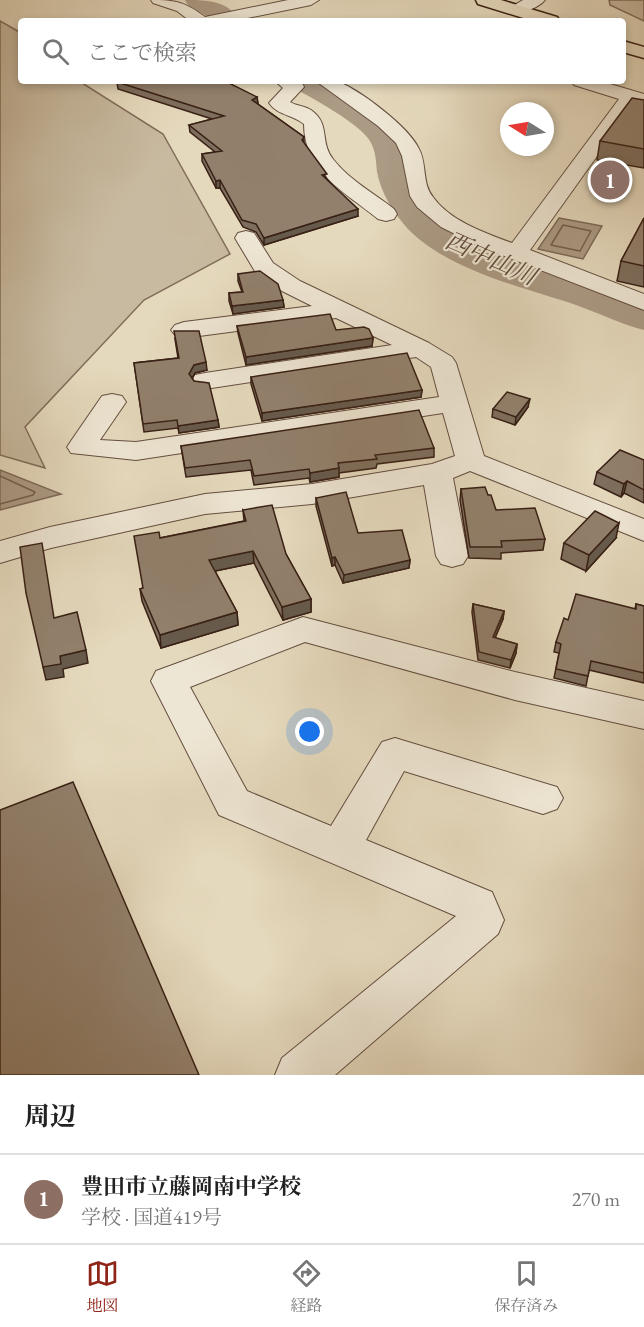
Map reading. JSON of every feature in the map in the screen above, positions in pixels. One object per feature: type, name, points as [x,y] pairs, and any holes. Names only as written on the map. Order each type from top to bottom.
[{"type":"highway","points":[[484,0],[542,18]]},
{"type":"highway","points":[[626,47],[644,53]]},
{"type":"street","points":[[159,0],[183,8],[196,18]]},
{"type":"street","points":[[233,18],[274,3],[311,0]]},
{"type":"street","points":[[516,9],[537,0]]},
{"type":"street","points":[[274,3],[305,17]]},
{"type":"street","points":[[290,84],[295,87],[278,103],[309,117],[314,122],[315,143],[322,159],[344,182],[382,208],[419,200]]},
{"type":"street","points":[[329,84],[403,137],[410,150],[419,200],[447,222],[482,241],[516,252],[644,303]]},
{"type":"street","points":[[516,252],[637,98],[590,84]]},
{"type":"street","points":[[246,238],[264,268],[291,286],[420,348],[443,363],[471,461]]},
{"type":"street","points":[[184,330],[337,310]]},
{"type":"street","points":[[205,381],[420,348]]},
{"type":"street","points":[[112,402],[81,447],[136,451],[454,403]]},
{"type":"street","points":[[0,552],[50,538],[205,504],[312,494],[437,473],[471,461],[644,531]]},
{"type":"street","points":[[437,473],[452,556]]},
{"type":"street","points":[[299,1075],[483,920],[477,905],[233,803],[170,681],[303,629],[515,686],[644,715]]},
{"type":"street","points":[[340,848],[395,753],[543,798]]},
{"type":"shaded area","points":[[609,0],[644,0],[644,21],[610,5]]},
{"type":"shaded area","points":[[0,21],[18,31],[18,84],[84,84],[163,134],[230,254],[144,300],[25,427],[45,468],[0,455]]},
{"type":"water","points":[[559,218],[602,226],[583,259],[538,249]]},
{"type":"water","points":[[0,470],[61,494],[0,510]]},
{"type":"building","points":[[123,84],[231,84],[257,97],[252,100],[304,137],[302,140],[327,174],[322,175],[358,209],[264,238],[256,224],[242,220],[220,180],[216,181],[202,154],[222,151],[189,125],[224,116]]},
{"type":"building","points":[[632,98],[644,100],[644,149],[600,141]]},
{"type":"building","points":[[644,218],[644,266],[621,261]]},
{"type":"building","points":[[260,271],[278,284],[283,300],[232,306],[229,293],[243,292],[238,274]]},
{"type":"building","points":[[330,314],[336,330],[364,327],[369,329],[373,338],[246,357],[237,326]]},
{"type":"building","points":[[174,331],[199,331],[206,362],[194,365],[189,374],[194,381],[209,383],[218,420],[178,426],[177,420],[143,424],[134,363],[179,358]]},
{"type":"building","points":[[407,353],[422,390],[262,413],[251,377]]},
{"type":"building","points":[[507,392],[530,399],[516,417],[493,409]]},
{"type":"building","points":[[419,410],[434,448],[375,455],[377,459],[338,463],[339,468],[310,473],[309,469],[254,476],[250,460],[185,468],[181,446]]},
{"type":"building","points":[[620,450],[644,460],[644,490],[627,481],[624,484],[597,472]]},
{"type":"building","points":[[485,487],[488,495],[491,495],[496,510],[535,508],[545,539],[501,541],[502,547],[470,547],[461,489]]},
{"type":"building","points":[[346,492],[358,533],[402,530],[410,560],[344,575],[335,557],[332,558],[316,498]]},
{"type":"building","points":[[272,505],[286,554],[311,599],[282,607],[253,551],[209,560],[237,612],[160,635],[140,589],[143,588],[134,536],[159,532],[160,538],[246,521],[243,510]]},
{"type":"building","points":[[595,511],[619,523],[589,555],[564,543]]},
{"type":"building","points":[[42,543],[54,618],[77,612],[86,650],[60,656],[61,664],[43,667],[26,593],[20,547]]},
{"type":"building","points":[[576,594],[636,609],[636,604],[644,606],[644,673],[591,661],[588,676],[556,669],[561,644],[556,642],[564,618],[568,620]]},
{"type":"building","points":[[473,604],[504,611],[493,637],[517,644],[511,660],[479,652]]},
{"type":"building","points":[[73,782],[199,1075],[0,1075],[0,810]]},
{"type":"waterway","name":"西中山川","points":[[197,0],[222,14],[220,18]]},
{"type":"waterway","name":"西中山川","points":[[307,84],[370,123],[384,138],[391,155],[396,182],[408,206],[433,232],[456,247],[508,270],[644,318]]},
{"type":"place","name":"豊田市立藤岡南中学校","points":[[610,180]]}]
